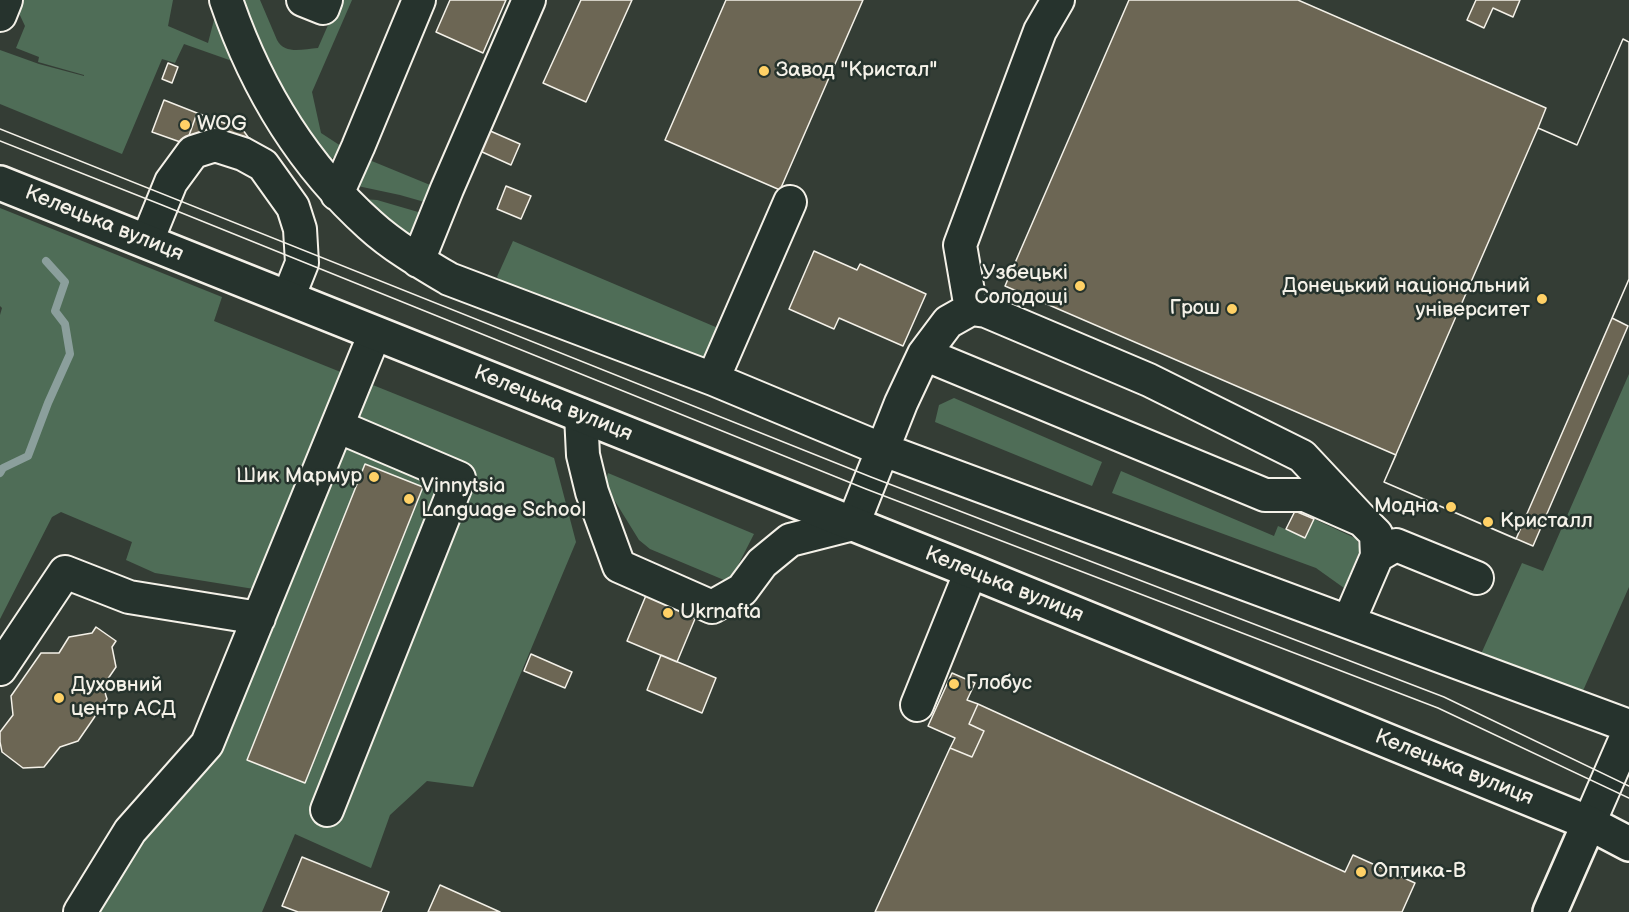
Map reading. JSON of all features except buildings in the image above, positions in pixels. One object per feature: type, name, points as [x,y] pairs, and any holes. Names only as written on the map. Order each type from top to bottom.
[{"type":"main road","name":"Келецька вулиця","points":[[0,183],[971,571],[1589,823],[1629,844]]},
{"type":"main road","points":[[1550,912],[1589,823]]},
{"type":"street","points":[[0,15],[6,0]]},
{"type":"street","points":[[226,0],[238,35],[273,107],[304,152],[337,194],[371,226],[418,261],[448,279],[713,379],[881,449],[1349,621],[1627,741],[1589,823]]},
{"type":"street","points":[[303,0],[323,8],[326,0]]},
{"type":"street","points":[[337,194],[419,0]]},
{"type":"street","points":[[418,261],[529,0]]},
{"type":"street","points":[[971,309],[960,245],[1041,31],[1058,0]]},
{"type":"street","points":[[147,241],[171,182],[193,152],[215,145],[243,154],[263,165],[293,207],[300,229],[303,262],[288,298]]},
{"type":"street","points":[[713,379],[790,202]]},
{"type":"street","points":[[581,415],[583,455],[590,483],[619,566],[712,607],[742,590],[762,563],[790,540],[853,524],[881,449],[924,354],[948,322],[971,309],[986,310],[1149,380],[1302,456],[1376,534],[1377,556],[1349,621]]},
{"type":"street","points":[[80,912],[130,831],[207,744],[375,333]]},
{"type":"street","points":[[924,354],[1265,495],[1305,495],[1362,520]]},
{"type":"street","points":[[327,810],[459,477],[337,426]]},
{"type":"street","points":[[1377,556],[1396,545],[1478,578]]},
{"type":"street","points":[[917,705],[971,571]]},
{"type":"street","points":[[0,669],[65,572],[129,597],[259,618]]},
{"type":"green space","points":[[18,0],[173,0],[168,26],[208,43],[214,20],[235,62],[184,44],[175,63],[162,59],[122,154],[0,104],[0,50],[39,64],[84,76],[38,62],[39,57],[16,48],[25,26],[17,9]]},
{"type":"green space","points":[[241,0],[260,0],[280,45],[295,50],[318,48],[339,0],[352,0],[312,92],[321,133],[344,148],[326,164],[292,121]]},
{"type":"green space","points":[[362,157],[435,187],[428,203],[353,185]]},
{"type":"green space","points":[[363,199],[377,200],[425,214],[417,234],[410,238],[388,223]]},
{"type":"green space","points":[[0,208],[222,297],[214,321],[554,458],[576,542],[473,787],[427,781],[390,815],[371,868],[295,834],[262,912],[89,912],[134,834],[218,743],[254,589],[155,573],[126,560],[132,542],[61,512],[52,517],[0,619],[0,315],[2,308],[0,306]]},
{"type":"green space","points":[[513,241],[725,331],[712,362],[508,286],[497,277]]},
{"type":"green space","points":[[1629,374],[1629,587],[1582,693],[1481,654],[1522,563],[1543,571]]},
{"type":"green space","points":[[954,398],[1102,462],[1092,486],[935,422],[939,405]]},
{"type":"green space","points":[[1121,471],[1274,536],[1278,526],[1305,538],[1314,519],[1357,539],[1360,550],[1344,588],[1316,568],[1112,493]]},
{"type":"green space","points":[[608,473],[754,534],[733,575],[724,580],[650,549],[639,540],[605,485]]},
{"type":"waterway","points":[[0,473],[3,468],[28,456],[70,354],[65,324],[55,311],[65,282],[46,261]]},
{"type":"tram line","points":[[0,129],[871,477],[1444,697],[1629,786]]},
{"type":"tram line","points":[[0,141],[866,489],[1438,708],[1629,798]]},
{"type":"place","name":"Завод \"Кристал\"","points":[[764,71]]},
{"type":"place","name":"WOG","points":[[185,125]]},
{"type":"place","name":"Узбецькі Солодощі","points":[[1080,286]]},
{"type":"place","name":"Донецький національний університет","points":[[1542,299]]},
{"type":"place","name":"Грош","points":[[1232,309]]},
{"type":"place","name":"Шик Мармур","points":[[374,477]]},
{"type":"place","name":"Vinnytsia Language School","points":[[409,499]]},
{"type":"place","name":"Модна","points":[[1451,507]]},
{"type":"place","name":"Кристалл","points":[[1488,522]]},
{"type":"place","name":"Ukrnafta","points":[[668,613]]},
{"type":"place","name":"Глобус","points":[[954,684]]},
{"type":"place","name":"Духовний центр АСД","points":[[59,698]]},
{"type":"place","name":"Оптика-В","points":[[1361,872]]}]
